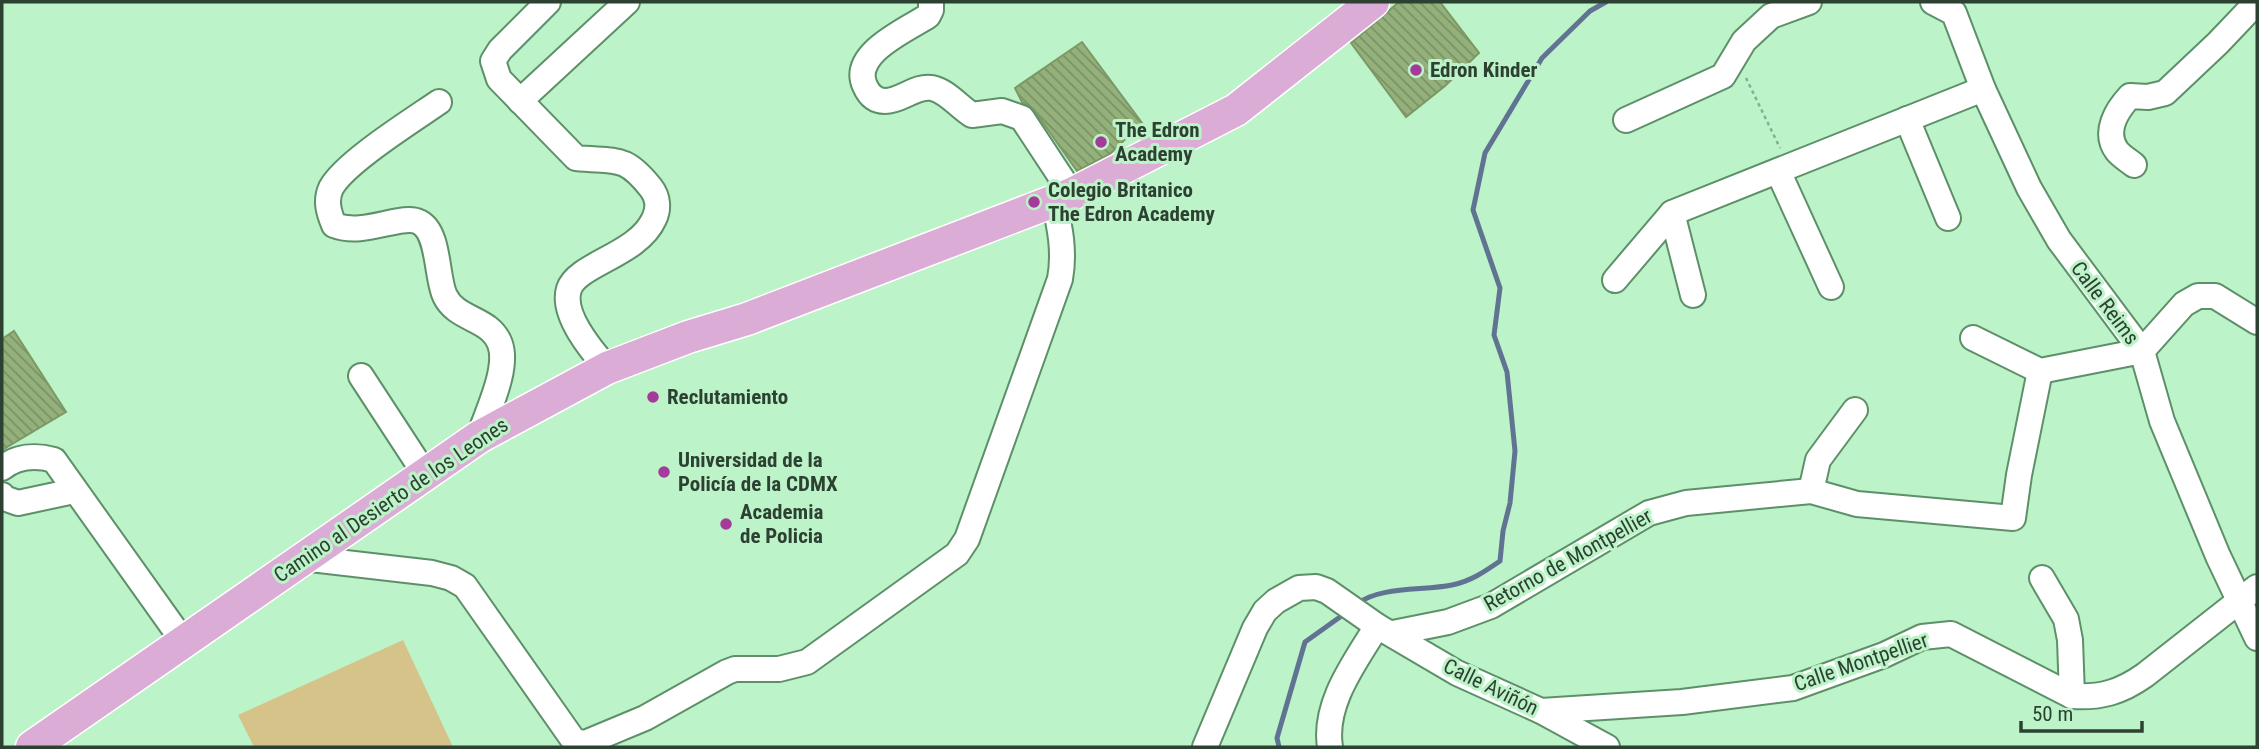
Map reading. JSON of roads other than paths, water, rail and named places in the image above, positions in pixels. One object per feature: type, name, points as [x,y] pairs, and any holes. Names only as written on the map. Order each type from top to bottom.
[{"type":"main road","name":"Camino al Desierto de los Leones","points":[[32,747],[479,437],[607,368],[688,337],[747,319],[1063,198],[1236,110],[1373,2]]},
{"type":"street","points":[[548,2],[500,50],[493,61],[499,79],[576,158],[621,161],[635,169],[654,192],[658,209],[647,233],[638,242],[577,277],[569,287],[568,302],[578,330],[592,352],[607,368]]},
{"type":"street","points":[[520,101],[627,2]]},
{"type":"street","points":[[302,558],[432,573],[451,578],[464,586],[574,741],[585,743],[645,718],[735,669],[779,669],[807,662],[957,554],[967,539],[1060,279],[1063,263],[1063,198],[1022,118],[1002,111],[972,115],[934,88],[885,101],[873,98],[866,89],[863,68],[870,54],[928,16],[931,2]]},
{"type":"street","points":[[1626,120],[1723,76],[1744,40],[1771,16],[1808,2]]},
{"type":"street","points":[[2134,165],[2116,150],[2111,129],[2117,110],[2130,96],[2148,97],[2165,93],[2257,2]]},
{"type":"street","name":"Calle Reims","points":[[1944,8],[2029,188],[2059,240],[2142,351],[2162,421],[2218,556],[2248,593],[2257,638]]},
{"type":"street","points":[[1615,280],[1672,213],[1983,89]]},
{"type":"street","points":[[439,102],[345,170],[331,189],[328,211],[334,225],[348,230],[375,228],[409,219],[420,222],[428,231],[437,254],[442,290],[450,306],[491,329],[500,344],[502,365],[479,437]]},
{"type":"street","points":[[1907,120],[1948,218]]},
{"type":"street","points":[[1783,169],[1831,287]]},
{"type":"street","points":[[1672,213],[1693,295]]},
{"type":"street","points":[[1973,338],[2040,371],[2142,351],[2184,304],[2198,296],[2215,296],[2257,322]]},
{"type":"street","name":"Retorno de Montpellier","points":[[1380,627],[1448,622],[1491,606],[1649,513],[1686,503],[1811,491],[1857,504],[2013,518],[2040,371]]},
{"type":"street","points":[[360,376],[425,474]]},
{"type":"street","points":[[1811,491],[1818,460],[1855,410]]},
{"type":"street","points":[[2,468],[10,462],[27,458],[40,456],[54,460],[183,641]]},
{"type":"street","points":[[2,495],[18,503],[74,491]]},
{"type":"street","points":[[2042,578],[2066,619],[2070,640],[2072,696]]},
{"type":"street","name":"Calle Aviñón","points":[[1205,747],[1255,628],[1265,611],[1299,588],[1316,587],[1328,591],[1380,627],[1457,673],[1541,711],[1606,747]]},
{"type":"street","name":"Calle Montpellier","points":[[1541,711],[1682,702],[1793,688],[1884,655],[1922,637],[1951,634],[2072,696],[2111,695],[2129,687],[2248,593]]},
{"type":"street","points":[[1330,747],[1331,717],[1341,687],[1380,627]]},
{"type":"waterway","points":[[1357,604],[1377,594],[1459,583],[1477,576],[1500,561],[1515,451],[1507,372],[1494,335],[1500,288],[1473,210],[1485,153],[1542,58],[1590,11],[1606,2]]},
{"type":"waterway","points":[[1279,747],[1277,738],[1305,642],[1347,612]]},
{"type":"place","name":"Edron Kinder","points":[[1416,70]]},
{"type":"place","name":"The Edron Academy","points":[[1101,142]]},
{"type":"place","name":"Colegio Britanico The Edron Academy","points":[[1034,202]]},
{"type":"place","name":"Reclutamiento","points":[[653,397]]},
{"type":"place","name":"Universidad de la Policía de la CDMX","points":[[664,472]]},
{"type":"place","name":"Academia de Policia","points":[[726,524]]}]
